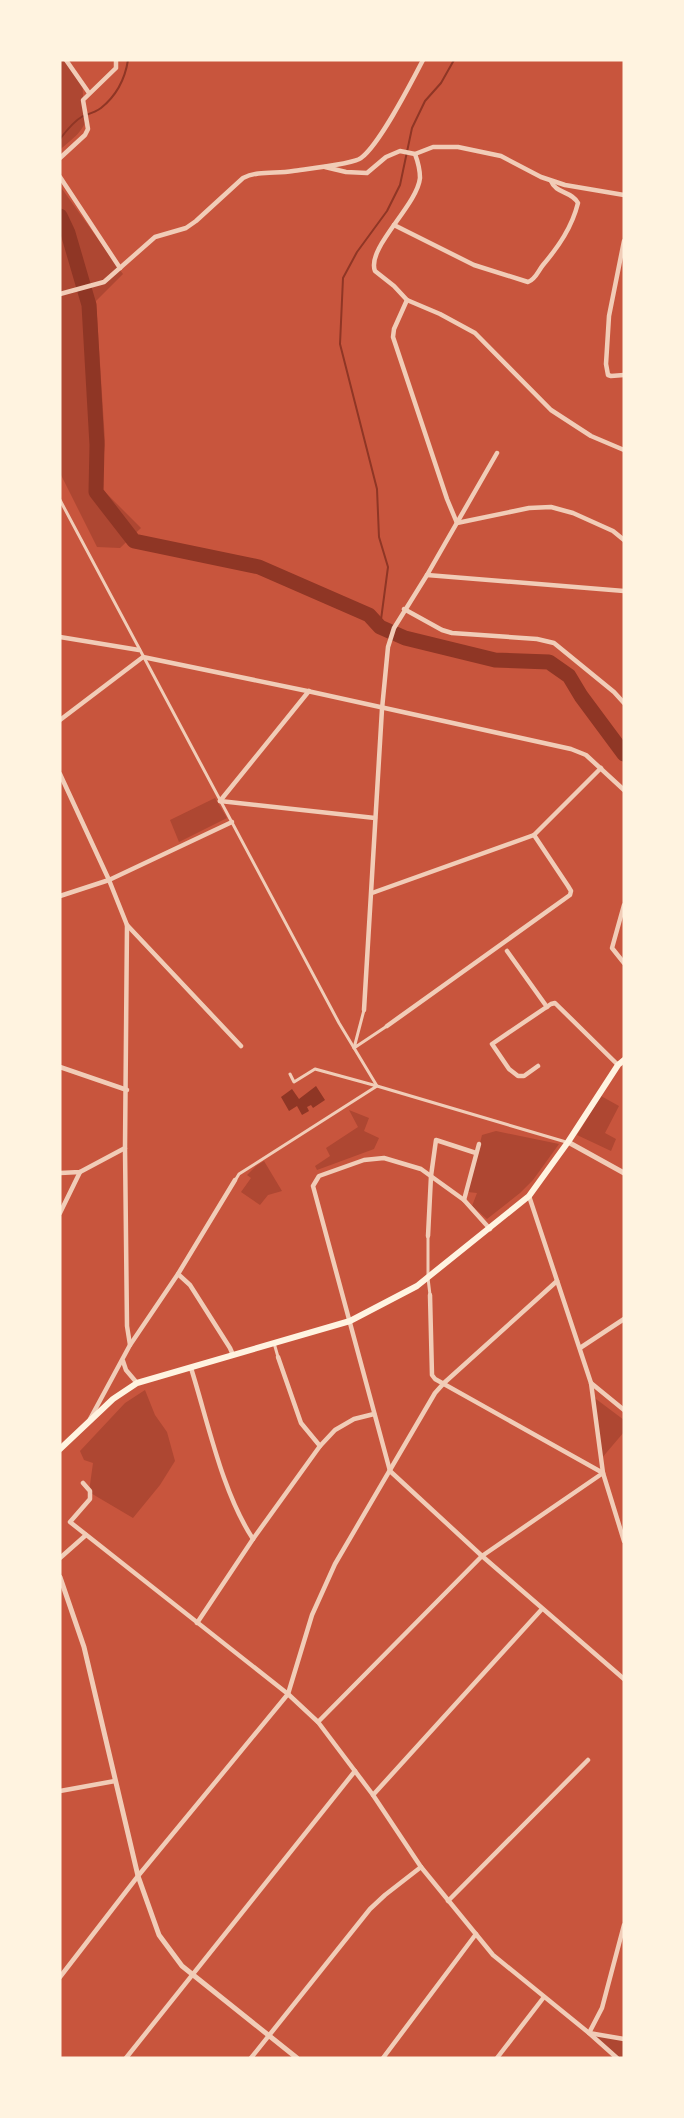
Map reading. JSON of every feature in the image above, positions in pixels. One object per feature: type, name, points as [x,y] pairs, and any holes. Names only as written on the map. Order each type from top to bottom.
[{"type":"main road","points":[[60,1449],[113,1399],[137,1383],[350,1321],[400,1296],[428,1278],[529,1196],[568,1142],[618,1065],[624,1060]]},
{"type":"street","points":[[66,60],[89,93]]},
{"type":"street","points":[[60,158],[85,135],[88,129],[83,104],[84,97],[116,68],[116,60]]},
{"type":"street","points":[[60,294],[104,282],[154,237],[186,228],[196,221],[243,178],[259,172],[294,171],[349,163],[361,159],[388,122],[423,60]]},
{"type":"street","points":[[323,167],[346,172],[367,173],[386,157],[400,151],[413,154],[433,147],[458,147],[484,151],[514,161],[551,181],[624,195]]},
{"type":"street","points":[[413,154],[420,169],[418,187],[385,238],[373,264],[375,271],[407,300],[440,314],[475,333],[550,410],[591,436],[624,450]]},
{"type":"street","points":[[60,177],[120,268]]},
{"type":"street","points":[[394,225],[474,265],[528,282],[532,280],[561,242],[572,224],[578,203],[572,196],[557,189],[551,181]]},
{"type":"street","points":[[624,241],[609,316],[606,364],[608,375],[624,375]]},
{"type":"street","points":[[407,300],[393,336],[457,523]]},
{"type":"street","points":[[354,1048],[364,1010],[381,709],[388,647],[394,627],[404,609],[427,575],[497,453]]},
{"type":"street","points":[[60,500],[333,1011],[377,1086]]},
{"type":"street","points":[[457,523],[529,508],[551,507],[573,513],[613,531],[624,540]]},
{"type":"street","points":[[427,575],[624,591]]},
{"type":"street","points":[[404,609],[452,633],[537,639],[554,643],[614,692],[624,703]]},
{"type":"street","points":[[60,637],[139,650]]},
{"type":"street","points":[[60,720],[143,657],[571,749],[586,755],[624,790]]},
{"type":"street","points":[[220,801],[309,691]]},
{"type":"street","points":[[372,893],[534,835],[601,768]]},
{"type":"street","points":[[60,774],[110,880],[127,925],[125,1148],[127,1326],[130,1345]]},
{"type":"street","points":[[220,801],[375,818]]},
{"type":"street","points":[[60,896],[110,880],[232,822]]},
{"type":"street","points":[[354,1048],[570,895],[571,891],[568,886],[534,835]]},
{"type":"street","points":[[624,904],[612,948],[624,963]]},
{"type":"street","points":[[127,925],[241,1046]]},
{"type":"street","points":[[501,943],[547,1006]]},
{"type":"street","points":[[538,1066],[524,1076],[518,1076],[508,1069],[492,1044],[547,1006],[555,1004],[618,1065]]},
{"type":"street","points":[[60,1067],[127,1090]]},
{"type":"street","points":[[290,1074],[294,1082],[315,1069],[568,1142],[624,1173]]},
{"type":"street","points":[[87,1424],[130,1345],[178,1274],[239,1174],[377,1086]]},
{"type":"street","points":[[476,1153],[436,1140],[431,1176],[428,1236],[432,1375],[603,1473]]},
{"type":"street","points":[[464,1200],[479,1144]]},
{"type":"street","points":[[60,1173],[80,1172],[125,1148]]},
{"type":"street","points":[[490,1229],[464,1200],[421,1169],[384,1158],[364,1160],[319,1176],[313,1186],[390,1472],[482,1556],[624,1679]]},
{"type":"street","points":[[60,1213],[80,1172]]},
{"type":"street","points":[[529,1196],[591,1383],[603,1473],[624,1541]]},
{"type":"street","points":[[178,1274],[190,1285],[233,1355]]},
{"type":"street","points":[[60,1977],[138,1876],[288,1694],[312,1615],[335,1564],[435,1393],[557,1281]]},
{"type":"street","points":[[580,1348],[624,1319]]},
{"type":"street","points":[[274,1343],[300,1423],[320,1446]]},
{"type":"street","points":[[123,1361],[126,1370],[137,1383]]},
{"type":"street","points":[[191,1368],[239,1515],[253,1539]]},
{"type":"street","points":[[591,1383],[624,1410]]},
{"type":"street","points":[[197,1623],[253,1539],[320,1446],[336,1430],[354,1419],[374,1414]]},
{"type":"street","points":[[318,1722],[482,1556],[603,1473]]},
{"type":"street","points":[[83,1483],[90,1491],[90,1499],[70,1522],[288,1694],[318,1722],[356,1771],[421,1867],[493,1954],[617,2058]]},
{"type":"street","points":[[60,1558],[87,1535]]},
{"type":"street","points":[[60,1577],[84,1647],[138,1876],[159,1935],[175,1958],[192,1974],[297,2058]]},
{"type":"street","points":[[373,1795],[542,1609]]},
{"type":"street","points":[[448,1901],[588,1760]]},
{"type":"street","points":[[126,2058],[356,1771]]},
{"type":"street","points":[[60,1791],[115,1781]]},
{"type":"street","points":[[251,2058],[370,1909],[421,1867]]},
{"type":"street","points":[[589,2033],[602,2008],[624,1925]]},
{"type":"street","points":[[384,2058],[476,1934]]},
{"type":"street","points":[[497,2058],[544,1998]]},
{"type":"street","points":[[589,2033],[624,2039]]},
{"type":"shaded area","points":[[60,60],[66,60],[83,83],[86,118],[78,134],[60,150]]},
{"type":"shaded area","points":[[60,186],[123,274],[96,301],[105,441],[101,488],[141,528],[120,548],[97,547],[60,473]]},
{"type":"shaded area","points":[[215,798],[227,818],[179,842],[170,820]]},
{"type":"shaded area","points":[[316,1086],[325,1100],[313,1108],[311,1105],[307,1107],[309,1111],[302,1115],[297,1106],[289,1111],[281,1097],[292,1089],[299,1099]]},
{"type":"shaded area","points":[[601,1096],[619,1106],[605,1133],[616,1139],[611,1151],[577,1135]]},
{"type":"shaded area","points":[[349,1110],[369,1118],[364,1131],[379,1138],[374,1149],[317,1170],[315,1166],[330,1156],[326,1148],[358,1127]]},
{"type":"shaded area","points":[[496,1131],[559,1144],[533,1180],[487,1219],[472,1206],[477,1193],[468,1192],[482,1135]]},
{"type":"shaded area","points":[[264,1161],[282,1191],[268,1195],[260,1205],[241,1192],[251,1178],[247,1175]]},
{"type":"shaded area","points":[[145,1390],[155,1415],[167,1432],[175,1461],[160,1485],[133,1518],[89,1492],[93,1463],[84,1460],[80,1451],[125,1403]]},
{"type":"shaded area","points":[[592,1396],[624,1420],[624,1432],[601,1459]]},
{"type":"shaded area","points":[[589,2033],[624,2039],[624,2058],[617,2058]]},
{"type":"waterway","points":[[60,139],[76,121],[99,109],[111,98],[125,74],[128,60]]},
{"type":"waterway","points":[[380,627],[388,567],[379,537],[377,489],[340,344],[343,278],[357,252],[387,211],[400,185],[412,128],[425,101],[441,83],[454,60]]},
{"type":"waterway","points":[[60,216],[68,233],[89,305],[97,445],[96,492],[134,541],[259,567],[369,615],[380,627],[405,638],[495,660],[549,662],[569,676],[624,754]]}]
